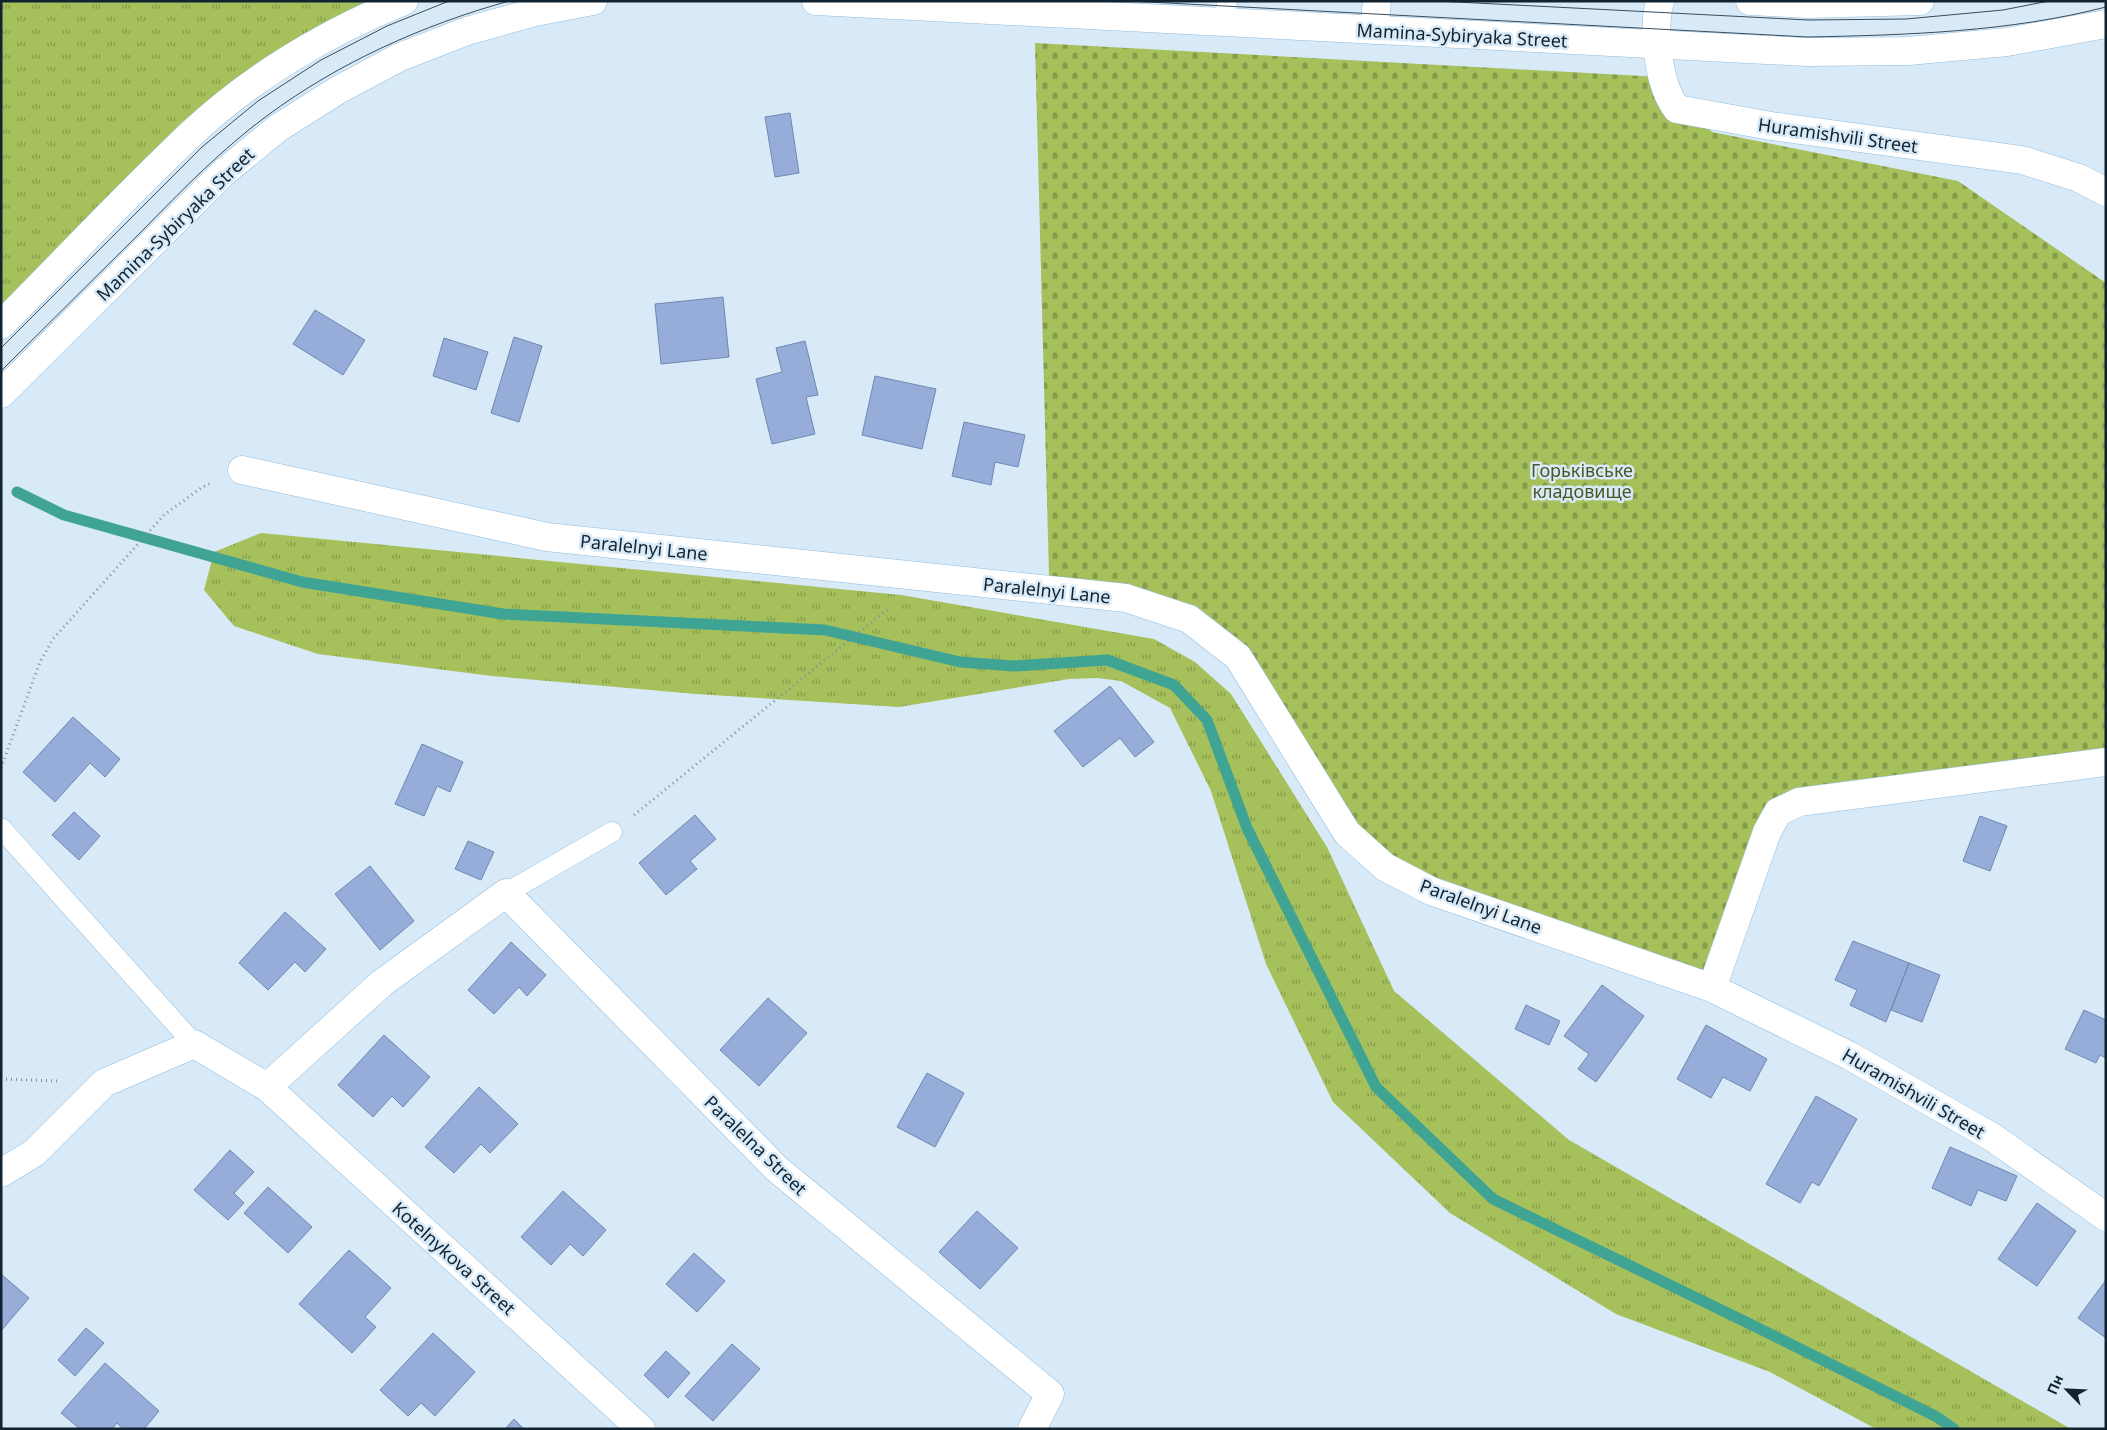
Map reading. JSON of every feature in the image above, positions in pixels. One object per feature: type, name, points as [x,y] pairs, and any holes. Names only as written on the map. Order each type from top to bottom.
[{"type":"street","points":[[1,325],[191,134],[248,88],[312,46],[380,11],[404,1]]},
{"type":"street","name":"Mamina-Sybiryaka Street","points":[[1,394],[223,173],[278,128],[338,90],[400,57],[467,31],[535,12],[594,1]]},
{"type":"street","name":"Mamina-Sybiryaka Street","points":[[816,1],[1226,12],[1374,30],[1807,52],[1908,51],[2007,42],[2106,24]]},
{"type":"street","points":[[1374,30],[1377,1]]},
{"type":"street","name":"Huramishvili Street","points":[[1660,1],[1657,12],[1656,45],[1669,99],[1677,109],[1771,126],[2022,160],[2079,178],[2106,192]]},
{"type":"street","points":[[1750,1],[1808,4],[1920,1]]},
{"type":"street","name":"Paralelnyi Lane","points":[[242,470],[547,537],[1126,598],[1189,618],[1238,657],[1347,833],[1385,867],[1431,891],[1712,988]]},
{"type":"street","points":[[1712,988],[1767,832],[1778,812],[1799,802],[2106,762]]},
{"type":"street","points":[[268,1086],[382,983],[506,892]]},
{"type":"street","name":"Paralelna Street","points":[[506,892],[777,1169],[1050,1394],[1032,1429]]},
{"type":"street","name":"Huramishvili Street","points":[[1712,988],[1850,1056],[1992,1137],[2106,1217]]},
{"type":"street","points":[[1,1172],[34,1154],[104,1083],[194,1044]]},
{"type":"street","name":"Kotelnykova Street","points":[[194,1044],[268,1086],[642,1429]]},
{"type":"lane","points":[[1,828],[194,1044]]},
{"type":"lane","points":[[506,892],[612,832]]},
{"type":"path","points":[[1,768],[40,662],[53,639],[164,515],[201,488],[242,470]]},
{"type":"path","points":[[612,832],[926,578]]},
{"type":"path","points":[[1,1079],[104,1083]]},
{"type":"green space","points":[[1,1],[367,1],[305,34],[240,76],[181,123],[1,305]]},
{"type":"green space","name":"Горьківське кладовище","points":[[1035,43],[1661,77],[1712,132],[1958,181],[2106,283],[2106,748],[1795,788],[1768,801],[1754,826],[1703,970],[1437,878],[1393,855],[1357,824],[1248,647],[1196,606],[1129,585],[1049,576]]},
{"type":"green space","points":[[261,533],[901,595],[1154,639],[1195,662],[1231,694],[1327,847],[1394,991],[1569,1140],[2071,1429],[1876,1429],[1770,1372],[1616,1314],[1450,1213],[1333,1102],[1266,964],[1211,791],[1170,708],[1121,681],[1097,678],[1069,679],[899,707],[696,694],[492,676],[318,654],[234,626],[204,590],[214,552]]},
{"type":"building","points":[[790,113],[799,173],[775,177],[765,117]]},
{"type":"building","points":[[723,297],[729,357],[661,364],[655,304]]},
{"type":"building","points":[[315,310],[365,340],[343,375],[293,344]]},
{"type":"building","points":[[514,337],[542,346],[519,422],[491,413]]},
{"type":"building","points":[[444,338],[488,352],[476,390],[433,376]]},
{"type":"building","points":[[805,341],[818,395],[806,397],[815,434],[772,444],[756,379],[782,372],[776,348]]},
{"type":"building","points":[[875,376],[936,389],[922,449],[862,435]]},
{"type":"building","points":[[964,422],[1025,435],[1018,467],[995,462],[991,485],[952,476]]},
{"type":"building","points":[[1110,686],[1154,742],[1135,757],[1120,738],[1083,767],[1054,731]]},
{"type":"building","points":[[73,717],[120,759],[105,777],[90,763],[55,802],[23,772]]},
{"type":"building","points":[[422,744],[463,762],[450,792],[437,786],[424,816],[395,804]]},
{"type":"building","points":[[74,812],[100,836],[79,860],[52,835]]},
{"type":"building","points":[[695,815],[716,839],[690,861],[697,869],[666,895],[639,863]]},
{"type":"building","points":[[1980,816],[2007,826],[1990,871],[1963,861]]},
{"type":"building","points":[[468,841],[494,852],[481,880],[455,869]]},
{"type":"building","points":[[370,866],[414,921],[380,950],[335,894]]},
{"type":"building","points":[[285,912],[326,949],[305,972],[295,962],[268,990],[239,963]]},
{"type":"building","points":[[1853,941],[1909,963],[1886,1022],[1850,1005],[1857,990],[1835,980]]},
{"type":"building","points":[[511,942],[546,975],[527,996],[519,987],[494,1014],[468,990]]},
{"type":"building","points":[[1909,963],[1940,975],[1922,1022],[1891,1010]]},
{"type":"building","points":[[1602,985],[1644,1016],[1596,1082],[1578,1069],[1589,1054],[1564,1036]]},
{"type":"building","points":[[768,998],[807,1033],[759,1086],[720,1050]]},
{"type":"building","points":[[1526,1005],[1560,1021],[1549,1045],[1515,1029]]},
{"type":"building","points":[[2084,1010],[2106,1020],[2106,1058],[2100,1055],[2096,1063],[2065,1049]]},
{"type":"building","points":[[1706,1025],[1767,1059],[1750,1091],[1723,1077],[1711,1098],[1677,1079]]},
{"type":"building","points":[[384,1035],[430,1077],[403,1107],[392,1096],[373,1117],[338,1085]]},
{"type":"building","points":[[927,1073],[964,1093],[935,1147],[897,1127]]},
{"type":"building","points":[[479,1087],[518,1124],[490,1153],[481,1144],[454,1173],[425,1147]]},
{"type":"building","points":[[1816,1096],[1857,1119],[1819,1186],[1812,1182],[1800,1203],[1766,1184]]},
{"type":"building","points":[[1950,1147],[2017,1176],[2006,1201],[1978,1190],[1971,1206],[1932,1188]]},
{"type":"building","points":[[230,1150],[254,1172],[234,1193],[244,1203],[228,1220],[194,1190]]},
{"type":"building","points":[[268,1187],[312,1227],[288,1253],[244,1213]]},
{"type":"building","points":[[563,1191],[606,1230],[583,1256],[570,1244],[551,1265],[521,1237]]},
{"type":"building","points":[[2037,1203],[2076,1231],[2037,1286],[1998,1259]]},
{"type":"building","points":[[977,1211],[1018,1248],[980,1289],[939,1252]]},
{"type":"building","points":[[349,1250],[391,1288],[365,1317],[376,1327],[352,1353],[299,1304]]},
{"type":"building","points":[[694,1253],[725,1281],[697,1312],[666,1284]]},
{"type":"building","points":[[1,1274],[29,1298],[1,1331]]},
{"type":"building","points":[[2106,1280],[2106,1338],[2078,1318]]},
{"type":"building","points":[[86,1328],[104,1343],[75,1376],[58,1360]]},
{"type":"building","points":[[433,1333],[475,1372],[435,1416],[421,1403],[408,1416],[380,1390]]},
{"type":"building","points":[[732,1344],[760,1369],[713,1421],[685,1396]]},
{"type":"building","points":[[666,1351],[690,1373],[668,1398],[644,1375]]},
{"type":"building","points":[[105,1363],[159,1411],[144,1429],[123,1429],[117,1423],[112,1429],[80,1429],[61,1413]]},
{"type":"building","points":[[514,1419],[524,1429],[505,1429]]},
{"type":"waterway","points":[[17,492],[64,515],[302,582],[503,614],[825,630],[960,662],[1014,666],[1107,660],[1174,685],[1207,720],[1247,828],[1376,1087],[1493,1199],[1937,1417],[1954,1429]]},
{"type":"tram line","points":[[1,348],[202,147],[258,101],[321,60],[387,26],[449,1]]},
{"type":"tram line","points":[[1,371],[203,170],[268,115],[324,78],[383,47],[445,21],[509,1]]},
{"type":"tram line","points":[[1130,1],[1808,37],[1958,31],[2032,22],[2106,7]]},
{"type":"tram line","points":[[1437,1],[1808,20],[1906,19],[2003,10],[2049,1]]}]
